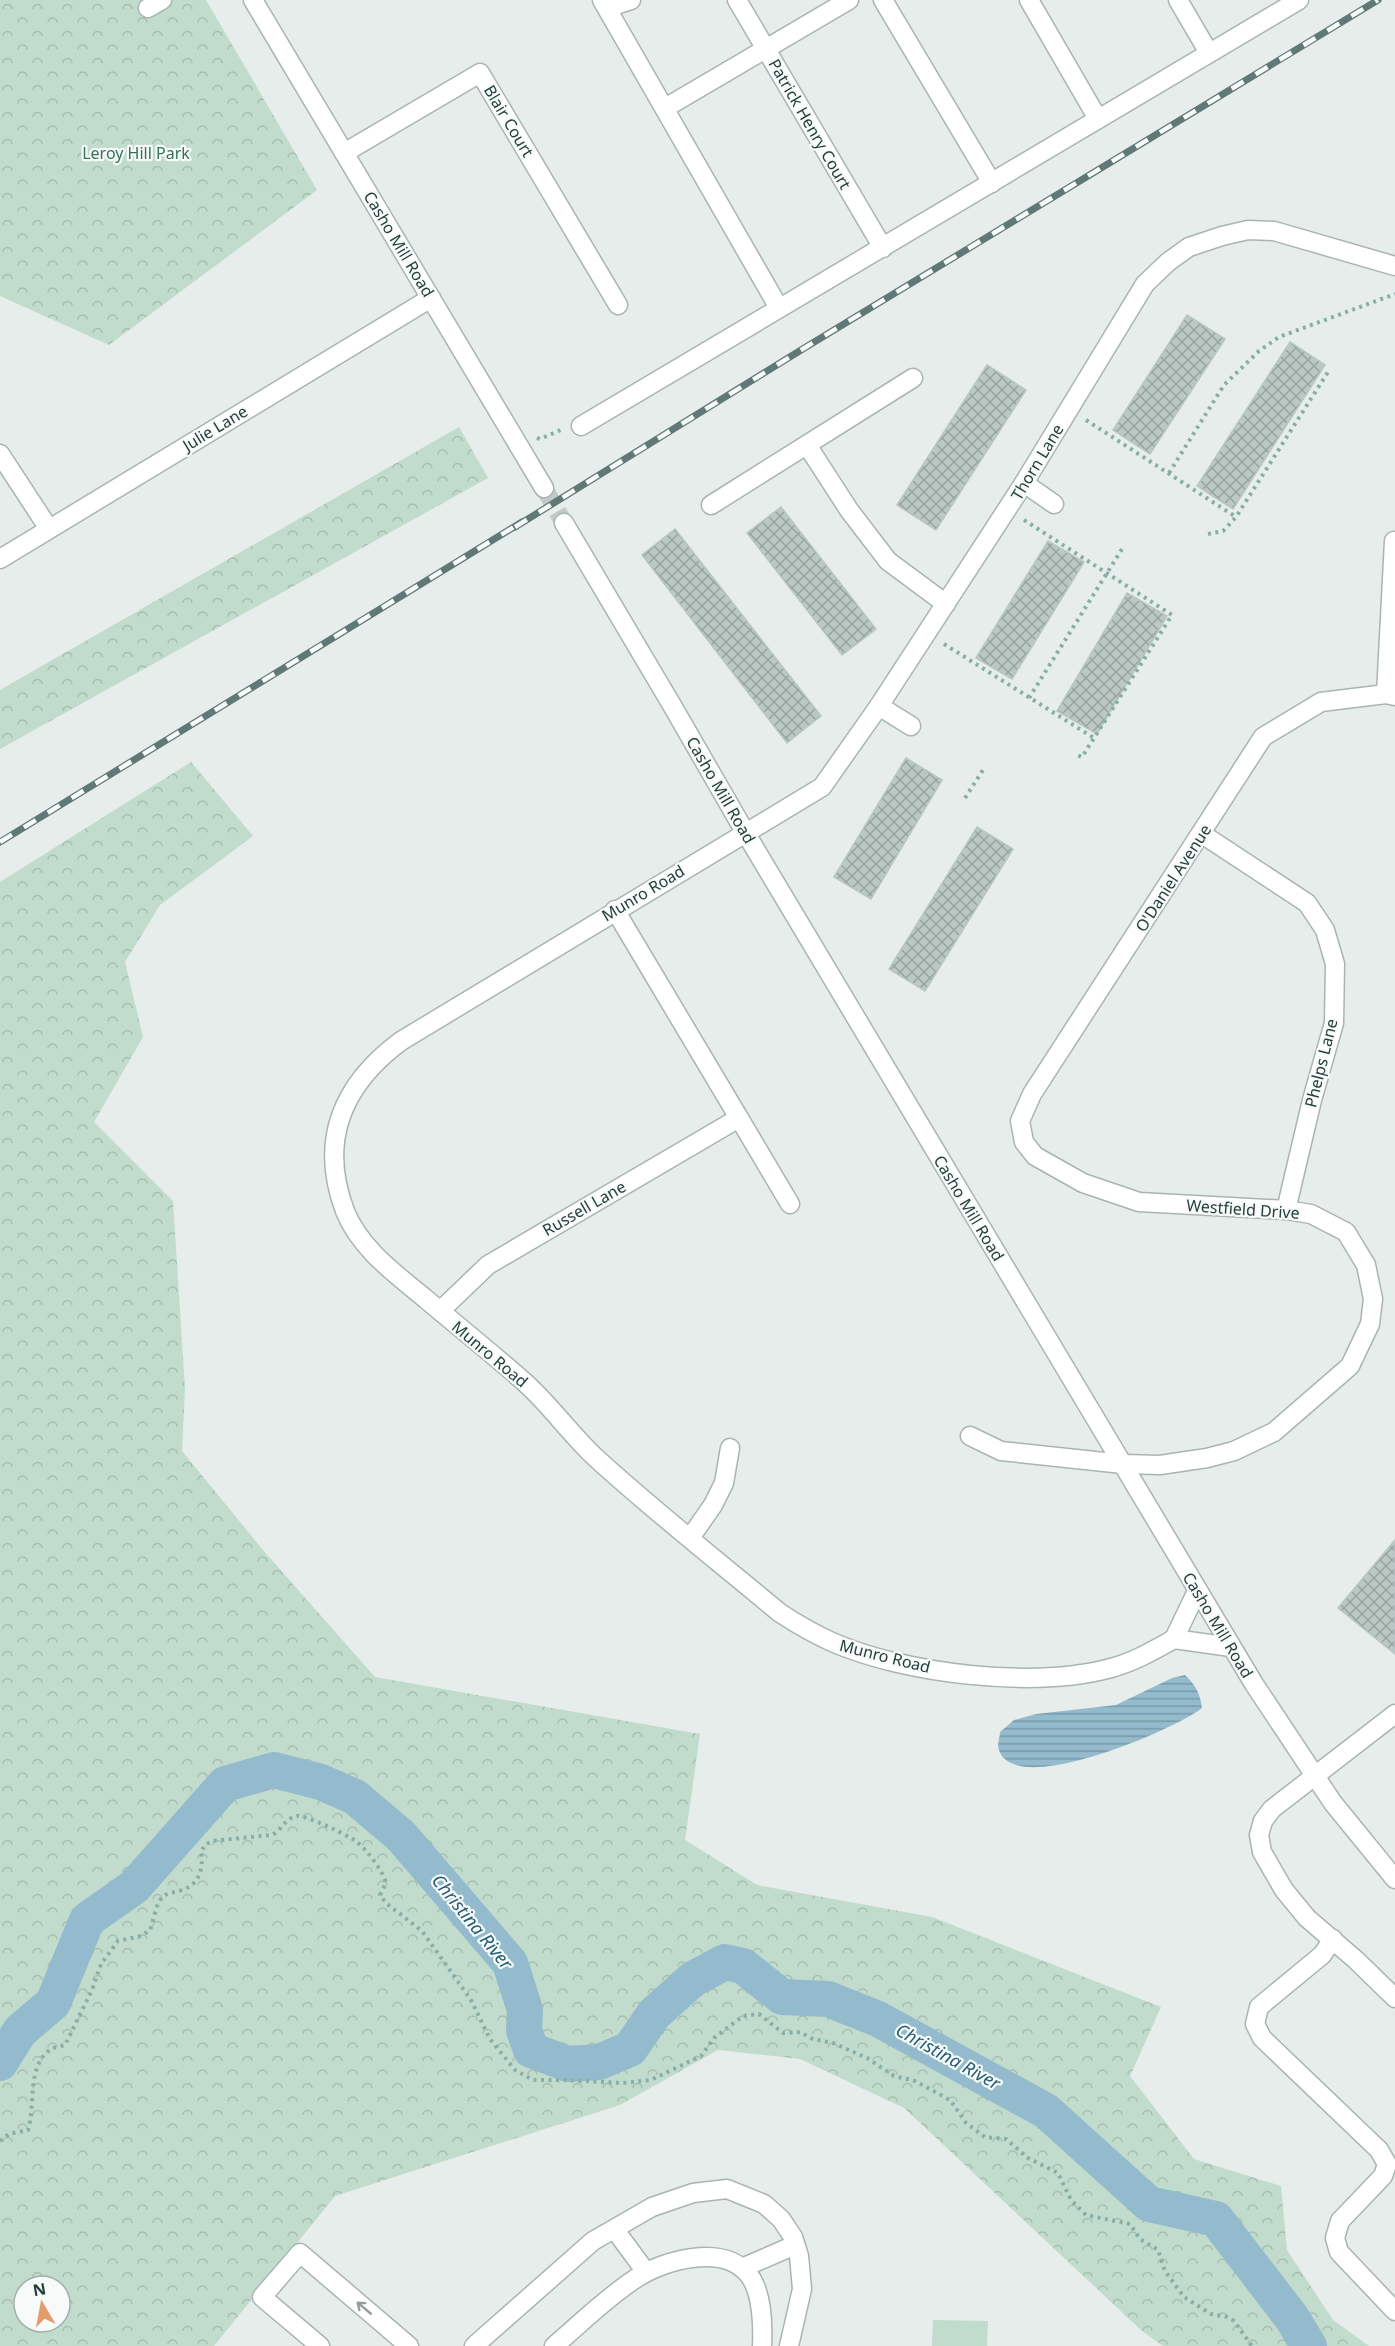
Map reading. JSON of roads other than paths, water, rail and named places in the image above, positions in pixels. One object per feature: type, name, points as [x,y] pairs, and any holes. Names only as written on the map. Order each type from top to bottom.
[{"type":"street","name":"Casho Mill Road","points":[[253,0],[544,488]]},
{"type":"street","points":[[631,0],[605,4],[779,308]]},
{"type":"street","name":"Patrick Henry Court","points":[[737,0],[883,248]]},
{"type":"street","points":[[665,108],[849,0]]},
{"type":"street","points":[[883,0],[992,183]]},
{"type":"street","points":[[1029,0],[1098,119]]},
{"type":"street","points":[[1178,0],[1209,53]]},
{"type":"street","points":[[581,426],[1299,0]]},
{"type":"street","name":"Blair Court","points":[[344,153],[480,73],[618,305]]},
{"type":"street","name":"Thorn Lane","points":[[745,832],[822,787],[879,706],[1024,483],[1145,284],[1168,262],[1190,247],[1248,230],[1274,231],[1395,266]]},
{"type":"street","name":"Julie Lane","points":[[0,559],[431,298]]},
{"type":"street","points":[[711,505],[913,378]]},
{"type":"street","points":[[807,445],[849,510],[888,561],[946,604]]},
{"type":"street","points":[[0,454],[49,529]]},
{"type":"street","points":[[1024,483],[1054,504]]},
{"type":"street","name":"Casho Mill Road","points":[[564,523],[674,706],[745,832],[1231,1647],[1338,1810],[1395,1878]]},
{"type":"street","points":[[1390,695],[1394,541]]},
{"type":"street","name":"O'Daniel Avenue","points":[[1024,1142],[1020,1121],[1032,1094],[1263,737],[1321,702],[1390,695]]},
{"type":"street","points":[[879,706],[911,726]]},
{"type":"street","name":"Munro Road","points":[[745,832],[400,1041],[378,1058],[348,1097],[335,1142],[339,1191],[346,1213],[381,1262],[523,1380],[596,1458],[780,1613],[803,1628],[867,1655],[958,1672],[1016,1677],[1080,1674],[1112,1668],[1140,1658],[1174,1639]]},
{"type":"street","name":"Phelps Lane","points":[[1202,834],[1307,903],[1325,930],[1335,964],[1334,1023],[1309,1111],[1286,1210]]},
{"type":"street","points":[[615,910],[790,1204]]},
{"type":"street","name":"Russell Lane","points":[[440,1311],[488,1265],[739,1118]]},
{"type":"street","name":"Westfield Drive","points":[[970,1436],[1001,1451],[1123,1464],[1160,1465],[1207,1458],[1255,1443],[1274,1432],[1350,1366],[1370,1324],[1373,1299],[1366,1265],[1346,1232],[1311,1214],[1286,1210],[1139,1202],[1083,1183],[1035,1156],[1024,1142]]},
{"type":"street","points":[[690,1538],[713,1505],[724,1483],[730,1448]]},
{"type":"street","points":[[1197,1590],[1174,1639],[1231,1647]]},
{"type":"street","points":[[1395,1714],[1272,1809],[1263,1821],[1259,1835],[1262,1852],[1284,1890],[1307,1918],[1333,1939],[1395,1998]]},
{"type":"street","points":[[1333,1939],[1322,1955],[1259,2007],[1255,2024],[1262,2038],[1379,2150],[1387,2164],[1383,2176],[1340,2221],[1335,2238],[1339,2252],[1395,2311]]},
{"type":"street","points":[[474,2346],[593,2241],[639,2214],[671,2200],[693,2193],[727,2189],[764,2204],[781,2219],[795,2245],[801,2265],[802,2289],[789,2346]]},
{"type":"street","points":[[615,2230],[646,2272]]},
{"type":"street","points":[[742,2268],[795,2245]]},
{"type":"street","points":[[320,2346],[262,2297],[300,2253],[409,2346]]},
{"type":"street","points":[[554,2346],[633,2280],[646,2272],[677,2261],[694,2258],[718,2258],[730,2261],[742,2268],[750,2277],[762,2313],[762,2346]]},
{"type":"water","points":[[1185,1675],[1197,1690],[1202,1708],[1160,1731],[1128,1744],[1060,1765],[1030,1767],[1008,1762],[998,1746],[1000,1732],[1014,1720],[1036,1714],[1116,1705],[1172,1678]]},
{"type":"waterway","name":"Christina River","points":[[0,2063],[20,2031],[53,2003],[87,1920],[134,1887],[225,1784],[274,1770],[321,1782],[355,1797],[401,1836],[510,1963],[525,2010],[524,2030],[531,2050],[568,2064],[599,2062],[630,2049],[654,2014],[693,1979],[725,1962],[743,1966],[782,1997],[828,1999],[878,2019],[1046,2111],[1149,2204],[1216,2219],[1292,2318],[1309,2346]]},
{"type":"tunnel","points":[[544,488],[564,523]]},
{"type":"railway","points":[[515,527],[806,347],[1378,0]]},
{"type":"railway","points":[[0,842],[522,522]]},
{"type":"park label","name":"Leroy Hill Park","points":[[136,153]]}]
